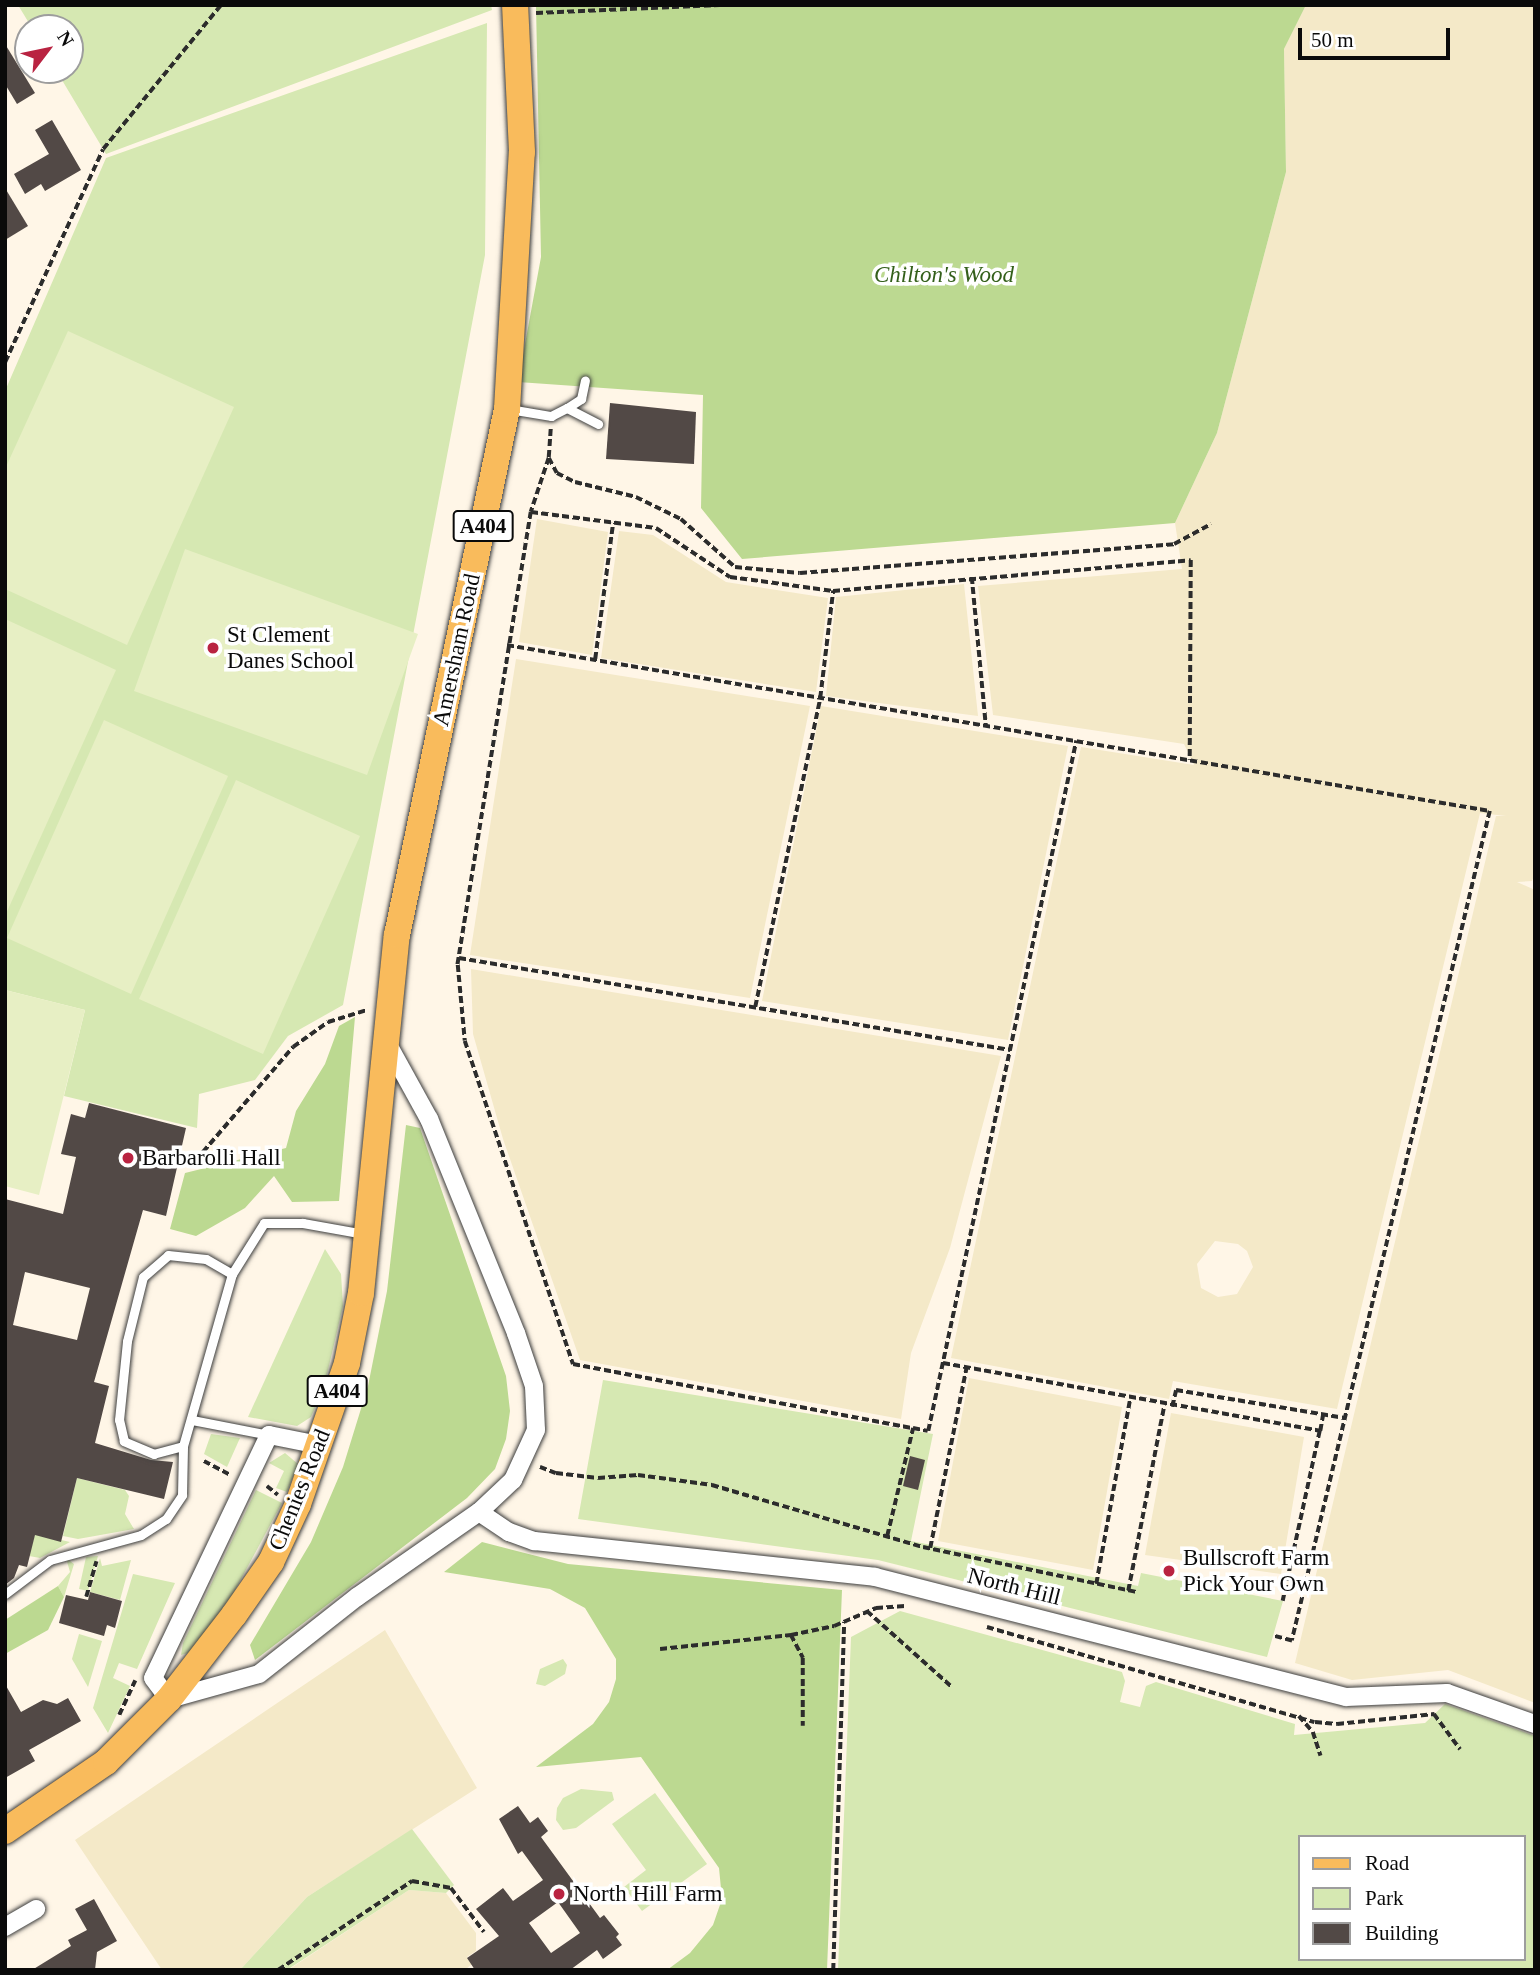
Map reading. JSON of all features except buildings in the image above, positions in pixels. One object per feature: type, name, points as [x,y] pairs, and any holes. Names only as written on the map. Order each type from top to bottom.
[{"type":"main road","name":"Amersham Road","points":[[386,1041],[397,935],[507,408],[522,152],[516,10]]},
{"type":"main road","name":"Chenies Road","points":[[5,1831],[106,1762],[169,1699],[271,1562],[318,1445],[347,1363],[361,1293],[386,1041]]},
{"type":"street","points":[[318,1445],[269,1435],[153,1678],[169,1699],[259,1674],[357,1597],[480,1512],[513,1480],[525,1461],[536,1430],[534,1386],[516,1333],[429,1119],[386,1041]]},
{"type":"street","name":"North Hill","points":[[480,1512],[509,1532],[534,1541],[875,1577],[1346,1697],[1447,1693],[1535,1724]]},
{"type":"street","points":[[5,1927],[36,1909]]},
{"type":"lane","points":[[507,408],[551,416],[581,399],[585,380]]},
{"type":"lane","points":[[567,408],[598,424]]},
{"type":"lane","points":[[5,1594],[50,1560],[141,1535],[166,1519],[183,1495],[183,1446],[232,1274],[264,1223],[303,1223],[366,1234]]},
{"type":"lane","points":[[183,1446],[154,1454],[124,1441],[119,1420],[127,1341],[144,1277],[168,1255],[206,1259],[232,1274]]},
{"type":"lane","points":[[191,1420],[269,1435]]},
{"type":"path","points":[[5,362],[103,149],[221,5]]},
{"type":"path","points":[[516,10],[720,5]]},
{"type":"path","points":[[551,416],[549,458],[531,512],[507,645],[459,958],[465,1041],[573,1364],[928,1431],[1076,741]]},
{"type":"path","points":[[549,458],[557,472],[575,482],[636,497],[681,519],[735,567],[800,573],[1174,544],[1211,524]]},
{"type":"path","points":[[531,512],[656,528],[730,577],[833,591],[1191,560],[1191,760]]},
{"type":"path","points":[[595,660],[613,523]]},
{"type":"path","points":[[972,577],[986,726]]},
{"type":"path","points":[[755,1007],[820,698],[833,591]]},
{"type":"path","points":[[507,645],[1490,811],[1292,1641],[1273,1636]]},
{"type":"path","points":[[459,958],[1010,1050]]},
{"type":"path","points":[[179,1160],[196,1160],[293,1047],[328,1022],[356,1011],[390,1007]]},
{"type":"path","points":[[943,1363],[1172,1407],[1320,1431]]},
{"type":"path","points":[[930,1548],[967,1367]]},
{"type":"path","points":[[1172,1407],[1176,1390],[1345,1418]]},
{"type":"path","points":[[1096,1584],[1130,1399]]},
{"type":"path","points":[[1128,1591],[1164,1405]]},
{"type":"path","points":[[1283,1601],[1323,1414]]},
{"type":"path","points":[[887,1536],[913,1428]]},
{"type":"path","points":[[204,1461],[232,1476]]},
{"type":"path","points":[[525,1461],[556,1473],[598,1478],[638,1475],[712,1485],[930,1548],[1137,1592]]},
{"type":"path","points":[[226,1489],[236,1467]]},
{"type":"path","points":[[269,1481],[266,1489],[279,1496]]},
{"type":"path","points":[[86,1597],[100,1545]]},
{"type":"path","points":[[660,1648],[791,1635],[844,1622],[867,1611],[902,1605],[915,1608]]},
{"type":"path","points":[[867,1611],[951,1686]]},
{"type":"path","points":[[833,1970],[844,1622]]},
{"type":"path","points":[[979,1625],[1295,1713],[1315,1722],[1337,1724],[1434,1714],[1460,1749]]},
{"type":"path","points":[[791,1635],[803,1658],[803,1726]]},
{"type":"path","points":[[116,1721],[138,1673]]},
{"type":"path","points":[[1295,1713],[1312,1732],[1321,1756]]},
{"type":"path","points":[[278,1970],[412,1881],[451,1888],[484,1931]]},
{"type":"shaded area","points":[[1306,5],[1535,5],[1535,873],[1532,881],[1517,882],[1535,890],[1535,1703],[1448,1670],[1352,1680],[1295,1663],[1496,816],[1506,816],[1480,813],[1337,1409],[1173,1381],[1169,1399],[951,1358],[1081,747],[1194,765],[1184,744],[993,715],[978,586],[1182,569],[1175,523],[1217,433],[1286,172],[1284,49]],"holes":[[[1215,1241],[1238,1244],[1247,1251],[1253,1267],[1237,1294],[1218,1297],[1201,1288],[1197,1264]]]},
{"type":"shaded area","points":[[537,519],[608,532],[592,655],[519,642]]},
{"type":"shaded area","points":[[619,531],[653,535],[726,582],[828,598],[816,692],[601,658]]},
{"type":"shaded area","points":[[964,584],[978,716],[826,696],[836,597]]},
{"type":"shaded area","points":[[516,659],[810,706],[750,998],[470,955]]},
{"type":"shaded area","points":[[821,706],[1068,746],[1008,1040],[762,1001]]},
{"type":"shaded area","points":[[471,969],[1001,1056],[950,1248],[911,1353],[901,1419],[580,1360],[503,1139],[473,1034]]},
{"type":"shaded area","points":[[969,1378],[1122,1407],[1093,1570],[938,1541]]},
{"type":"shaded area","points":[[1171,1413],[1304,1437],[1281,1574],[1145,1555]]},
{"type":"shaded area","points":[[385,1630],[477,1788],[307,1897],[240,1970],[162,1970],[75,1840]]},
{"type":"shaded area","points":[[409,1890],[446,1893],[476,1933],[476,1951],[467,1957],[472,1964],[465,1970],[288,1970]]},
{"type":"green space","points":[[18,5],[491,5],[492,10],[106,154],[64,84],[84,84],[84,14],[23,14]]},
{"type":"green space","name":"Chilton's Wood","points":[[536,5],[1306,5],[1284,49],[1286,172],[1217,433],[1175,523],[742,559],[701,508],[703,395],[518,382],[541,257]]},
{"type":"green space","name":"St Clement Danes School","points":[[487,23],[485,255],[343,1005],[288,1036],[255,1080],[199,1094],[197,1128],[64,1096],[85,1010],[5,990],[5,391],[106,158]]},
{"type":"green space","points":[[68,331],[234,407],[127,645],[5,589],[5,469]]},
{"type":"green space","points":[[185,549],[418,634],[367,775],[134,691]]},
{"type":"green space","points":[[5,619],[116,670],[5,916]]},
{"type":"green space","points":[[104,720],[228,776],[131,994],[7,938]]},
{"type":"green space","points":[[236,780],[360,836],[263,1054],[139,999]]},
{"type":"green space","points":[[5,990],[85,1010],[39,1195],[5,1186]]},
{"type":"green space","points":[[355,1017],[339,1201],[292,1202],[274,1176],[245,1208],[196,1236],[170,1229],[185,1173],[286,1148],[296,1111],[325,1064],[339,1026]]},
{"type":"green space","points":[[406,1125],[420,1128],[506,1376],[510,1411],[506,1439],[495,1469],[467,1498],[255,1660],[250,1645],[311,1542],[343,1467],[368,1386],[387,1291]]},
{"type":"green space","points":[[325,1249],[341,1274],[343,1306],[324,1387],[311,1417],[297,1426],[248,1417]]},
{"type":"green space","points":[[603,1380],[933,1434],[911,1541],[1138,1586],[1141,1573],[1283,1601],[1267,1657],[878,1560],[578,1519]]},
{"type":"green space","points":[[211,1434],[240,1438],[227,1467],[204,1454]]},
{"type":"green space","points":[[285,1453],[298,1464],[287,1492],[276,1488],[284,1471],[269,1463]]},
{"type":"green space","points":[[77,1478],[125,1490],[129,1496],[125,1514],[134,1529],[78,1539],[63,1536]]},
{"type":"green space","points":[[256,1490],[282,1503],[234,1592],[191,1652],[181,1655],[183,1643]]},
{"type":"green space","points":[[35,1534],[70,1542],[40,1558],[29,1556]]},
{"type":"green space","points":[[482,1542],[568,1564],[842,1590],[827,1970],[667,1970],[690,1953],[713,1925],[722,1899],[719,1868],[641,1757],[536,1767],[593,1724],[609,1702],[616,1679],[616,1659],[585,1608],[550,1589],[444,1572]]},
{"type":"green space","points":[[98,1556],[88,1591],[79,1589],[86,1557]]},
{"type":"green space","points":[[66,1558],[74,1564],[64,1597],[58,1586],[70,1572]]},
{"type":"green space","points":[[100,1558],[102,1566],[131,1560],[120,1600],[90,1592]]},
{"type":"green space","points":[[133,1574],[175,1583],[137,1669],[119,1663],[113,1678],[130,1686],[108,1733],[93,1708]]},
{"type":"green space","points":[[58,1586],[64,1597],[48,1630],[5,1654],[5,1620]]},
{"type":"green space","points":[[900,1611],[1122,1672],[1125,1681],[1120,1702],[1140,1707],[1146,1686],[1156,1682],[1295,1724],[1294,1735],[1425,1723],[1445,1704],[1535,1736],[1535,1970],[838,1970],[851,1637]]},
{"type":"green space","points":[[79,1634],[102,1641],[88,1687],[72,1659]]},
{"type":"green space","points":[[563,1659],[567,1665],[565,1674],[545,1686],[536,1684],[540,1669]]},
{"type":"green space","points":[[581,1789],[612,1792],[614,1800],[576,1828],[563,1830],[556,1820],[557,1808],[563,1798]]},
{"type":"green space","points":[[655,1793],[707,1864],[642,1911],[624,1887],[646,1870],[612,1824]]},
{"type":"green space","points":[[412,1829],[454,1885],[446,1893],[409,1890],[287,1970],[240,1970],[307,1897]]},
{"type":"place","name":"St Clement Danes School","points":[[213,648]]},
{"type":"place","name":"Barbarolli Hall","points":[[128,1158]]},
{"type":"place","name":"Bullscroft Farm Pick Your Own","points":[[1169,1571]]},
{"type":"place","name":"North Hill Farm","points":[[559,1894]]}]
